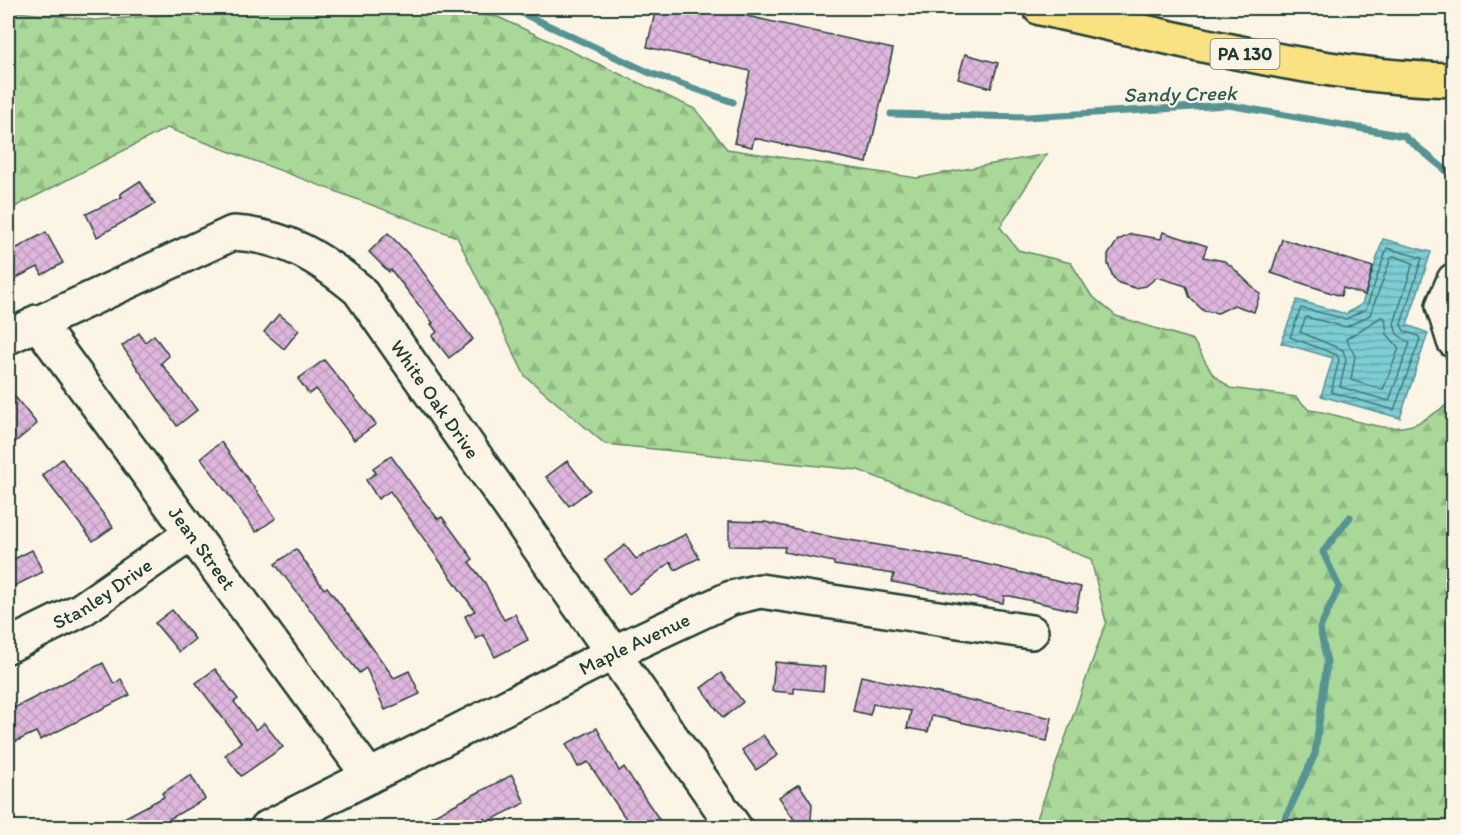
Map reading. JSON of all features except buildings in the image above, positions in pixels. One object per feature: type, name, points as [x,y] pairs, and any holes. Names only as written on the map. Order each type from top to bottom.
[{"type":"main road","name":"PA 130","points":[[1040,8],[1268,59],[1425,79],[1454,80]]},
{"type":"street","name":"White Oak Drive","points":[[8,337],[233,233],[260,234],[294,246],[326,262],[359,290],[735,828]]},
{"type":"street","points":[[1454,280],[1443,306],[1454,341]]},
{"type":"street","name":"Jean Street","points":[[37,322],[369,776]]},
{"type":"street","name":"Stanley Drive","points":[[8,646],[81,609],[192,532]]},
{"type":"street","name":"Maple Avenue","points":[[267,828],[613,653],[731,598],[760,591],[1031,632]]},
{"type":"green space","points":[[265,8],[423,8],[498,17],[695,109],[727,149],[917,178],[1047,154],[1000,227],[1018,250],[1071,263],[1091,295],[1116,316],[1193,340],[1212,373],[1230,388],[1296,397],[1309,410],[1386,427],[1412,425],[1453,401],[1453,827],[1034,827],[1106,622],[1091,559],[858,470],[605,444],[525,376],[457,237],[167,128],[15,207],[8,206],[8,11],[95,20]]},
{"type":"water","points":[[1383,239],[1431,252],[1407,325],[1428,333],[1400,418],[1321,396],[1333,358],[1281,343],[1297,300],[1346,314],[1362,304]]},
{"type":"waterway","name":"Sandy Creek","points":[[511,8],[650,73],[733,102]]},
{"type":"waterway","name":"Sandy Creek","points":[[891,114],[1027,117],[1228,105],[1404,136],[1454,177]]},
{"type":"waterway","points":[[1281,828],[1315,754],[1327,662],[1320,628],[1339,587],[1323,552],[1350,517]]}]
